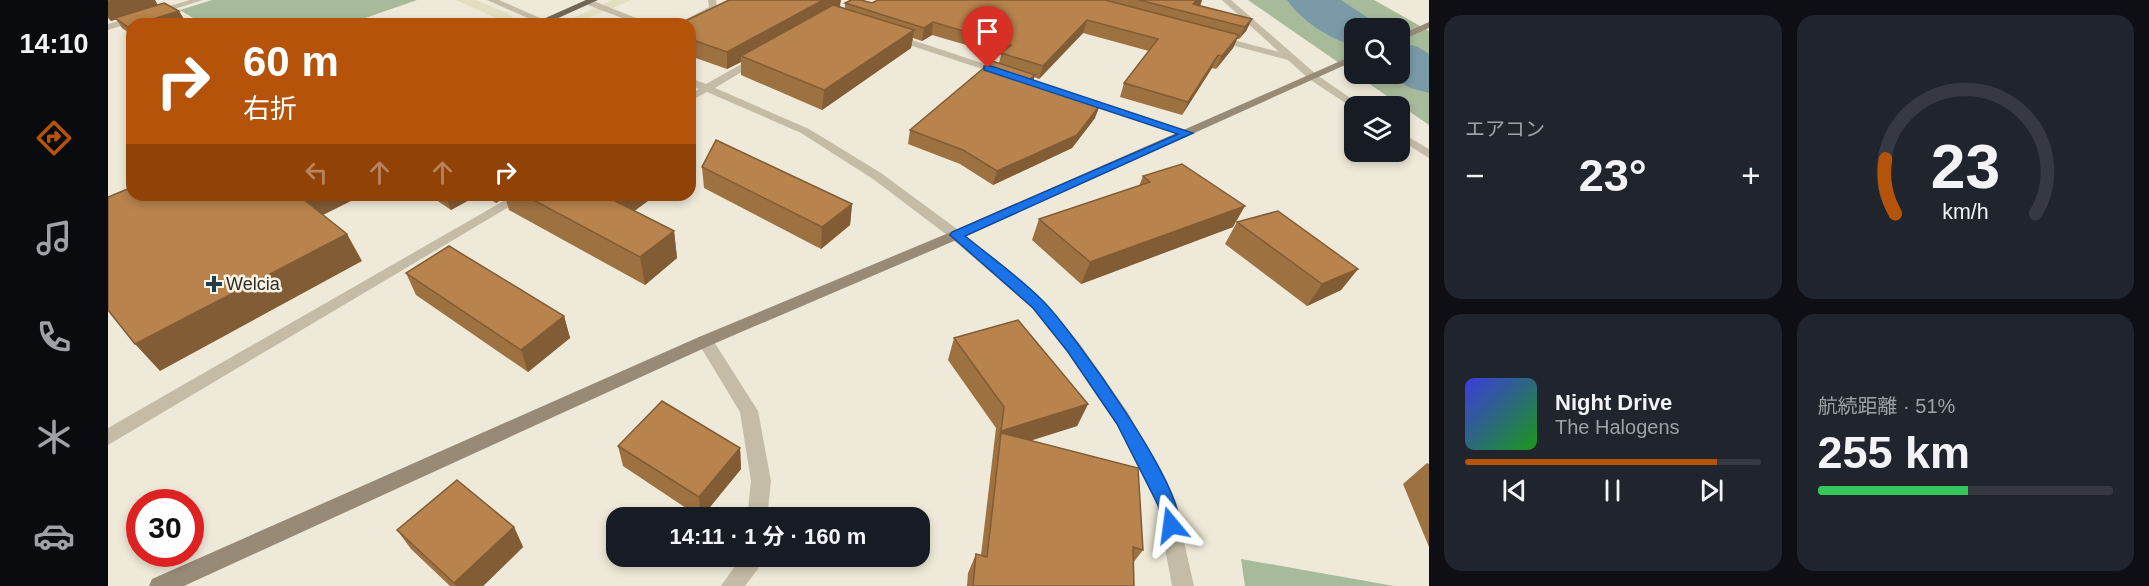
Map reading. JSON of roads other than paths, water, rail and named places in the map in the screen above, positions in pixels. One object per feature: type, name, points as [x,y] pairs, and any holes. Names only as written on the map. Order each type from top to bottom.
[{"type":"main road","points":[[554,18],[591,1]]},
{"type":"street","points":[[138,18],[199,0]]},
{"type":"street","points":[[491,0],[532,18]]},
{"type":"street","points":[[694,18],[714,8],[712,0]]},
{"type":"street","points":[[1226,0],[1313,77],[1344,97]]},
{"type":"street","points":[[591,1],[632,18]]},
{"type":"street","points":[[108,27],[126,22]]},
{"type":"street","points":[[1410,34],[1425,27]]},
{"type":"street","points":[[888,35],[1187,133]]},
{"type":"street","points":[[1210,36],[1291,58]]},
{"type":"street","points":[[696,94],[765,55]]},
{"type":"street","points":[[160,586],[705,341],[956,235],[1344,63]]},
{"type":"street","points":[[696,83],[805,131],[877,176],[956,235],[1038,304],[1074,348],[1123,419],[1167,504],[1183,586]]},
{"type":"street","points":[[1410,142],[1429,154]]},
{"type":"street","points":[[108,437],[513,201]]},
{"type":"street","points":[[705,341],[749,411],[761,481],[757,507]]},
{"type":"street","points":[[732,586],[747,567]]},
{"type":"waterway","points":[[1310,0],[1344,23]]},
{"type":"waterway","points":[[1410,65],[1429,77]]},
{"type":"place","name":"Welcia","points":[[214,284]]}]
